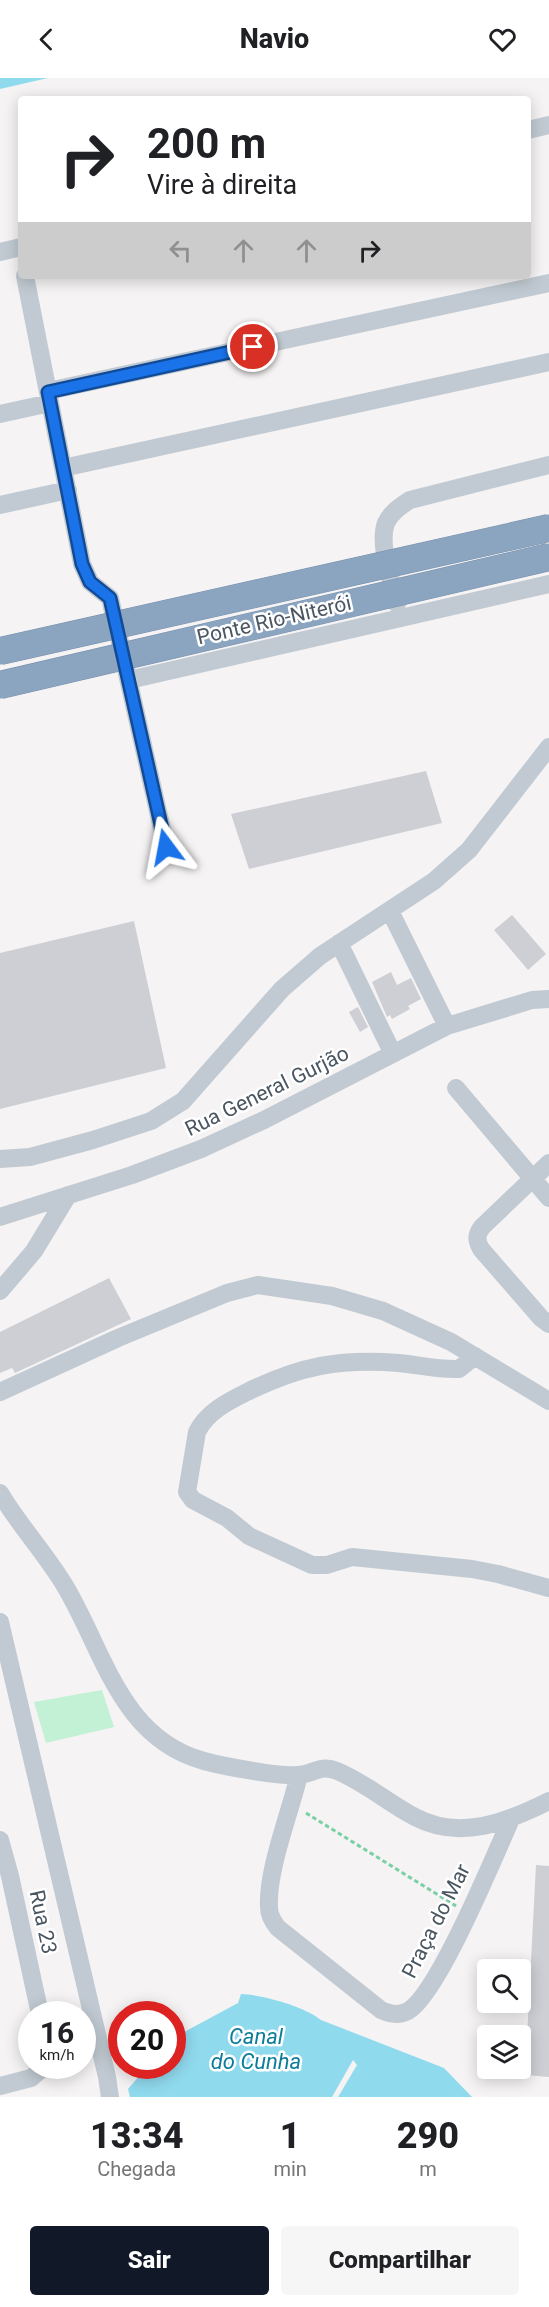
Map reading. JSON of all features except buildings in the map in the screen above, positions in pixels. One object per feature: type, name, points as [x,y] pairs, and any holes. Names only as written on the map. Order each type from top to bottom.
[{"type":"highway","name":"Ponte Rio-Niterói","points":[[0,651],[549,528]]},
{"type":"highway","name":"Ponte Rio-Niterói","points":[[0,685],[549,557]]},
{"type":"street","points":[[531,129],[549,125]]},
{"type":"street","points":[[0,252],[18,250]]},
{"type":"street","points":[[26,279],[82,564],[90,582],[110,598],[166,847]]},
{"type":"street","points":[[0,414],[49,397],[549,283]]},
{"type":"street","points":[[63,468],[549,362]]},
{"type":"street","points":[[401,618],[383,543],[386,524],[396,509],[410,500],[549,465]]},
{"type":"street","points":[[0,505],[68,490]]},
{"type":"street","points":[[129,681],[549,584]]},
{"type":"street","points":[[0,1159],[30,1157],[93,1140],[151,1121],[183,1101],[282,989],[339,943],[434,881],[469,850],[549,747]]},
{"type":"street","points":[[390,911],[447,1026]]},
{"type":"street","points":[[339,943],[393,1054]]},
{"type":"street","name":"Rua General Gurjão","points":[[0,1217],[132,1175],[201,1149],[264,1120],[447,1026],[532,1000],[549,999]]},
{"type":"street","points":[[456,1088],[549,1198]]},
{"type":"street","points":[[549,1163],[477,1234],[481,1250],[541,1318],[549,1324]]},
{"type":"street","points":[[0,1291],[34,1251],[68,1195]]},
{"type":"street","points":[[0,1392],[118,1338],[227,1293],[258,1285],[332,1296],[383,1311],[451,1342],[549,1401]]},
{"type":"street","points":[[475,1356],[465,1366],[453,1370],[380,1362],[332,1362],[291,1373],[229,1401],[206,1417],[197,1432],[187,1492],[193,1500],[226,1518],[249,1536],[312,1565],[319,1566],[352,1557],[472,1569],[549,1588]]},
{"type":"street","points":[[0,1492],[63,1582],[121,1698],[162,1741],[203,1761],[299,1775],[321,1768],[331,1769],[350,1776],[415,1817],[440,1827],[459,1829],[496,1824],[549,1801]]},
{"type":"street","points":[[0,1622],[105,2065],[110,2097]]},
{"type":"street","name":"Praça do Mar","points":[[299,1775],[274,1866],[270,1915],[278,1928],[381,2010],[391,2014],[399,2014],[414,2006],[422,1998],[468,1913],[511,1819]]},
{"type":"street","name":"Rua 23","points":[[0,1840],[5,1877],[37,2001]]},
{"type":"street","points":[[0,2086],[28,2079]]},
{"type":"path","points":[[292,1804],[468,1913]]},
{"type":"green space","points":[[102,1690],[114,1727],[46,1743],[34,1702]]},
{"type":"water","points":[[0,78],[48,78],[0,89]]},
{"type":"water","name":"Canal do Cunha","points":[[241,1994],[271,1999],[304,2010],[321,2020],[444,2068],[472,2097],[130,2097],[128,2089],[137,2079],[186,2079],[186,2031],[238,2003]]},
{"type":"pier","points":[[353,2060],[357,2065],[338,2097],[332,2097]]},
{"type":"route","points":[[166,847],[110,598],[90,582],[82,564],[48,392],[253,347]]}]
